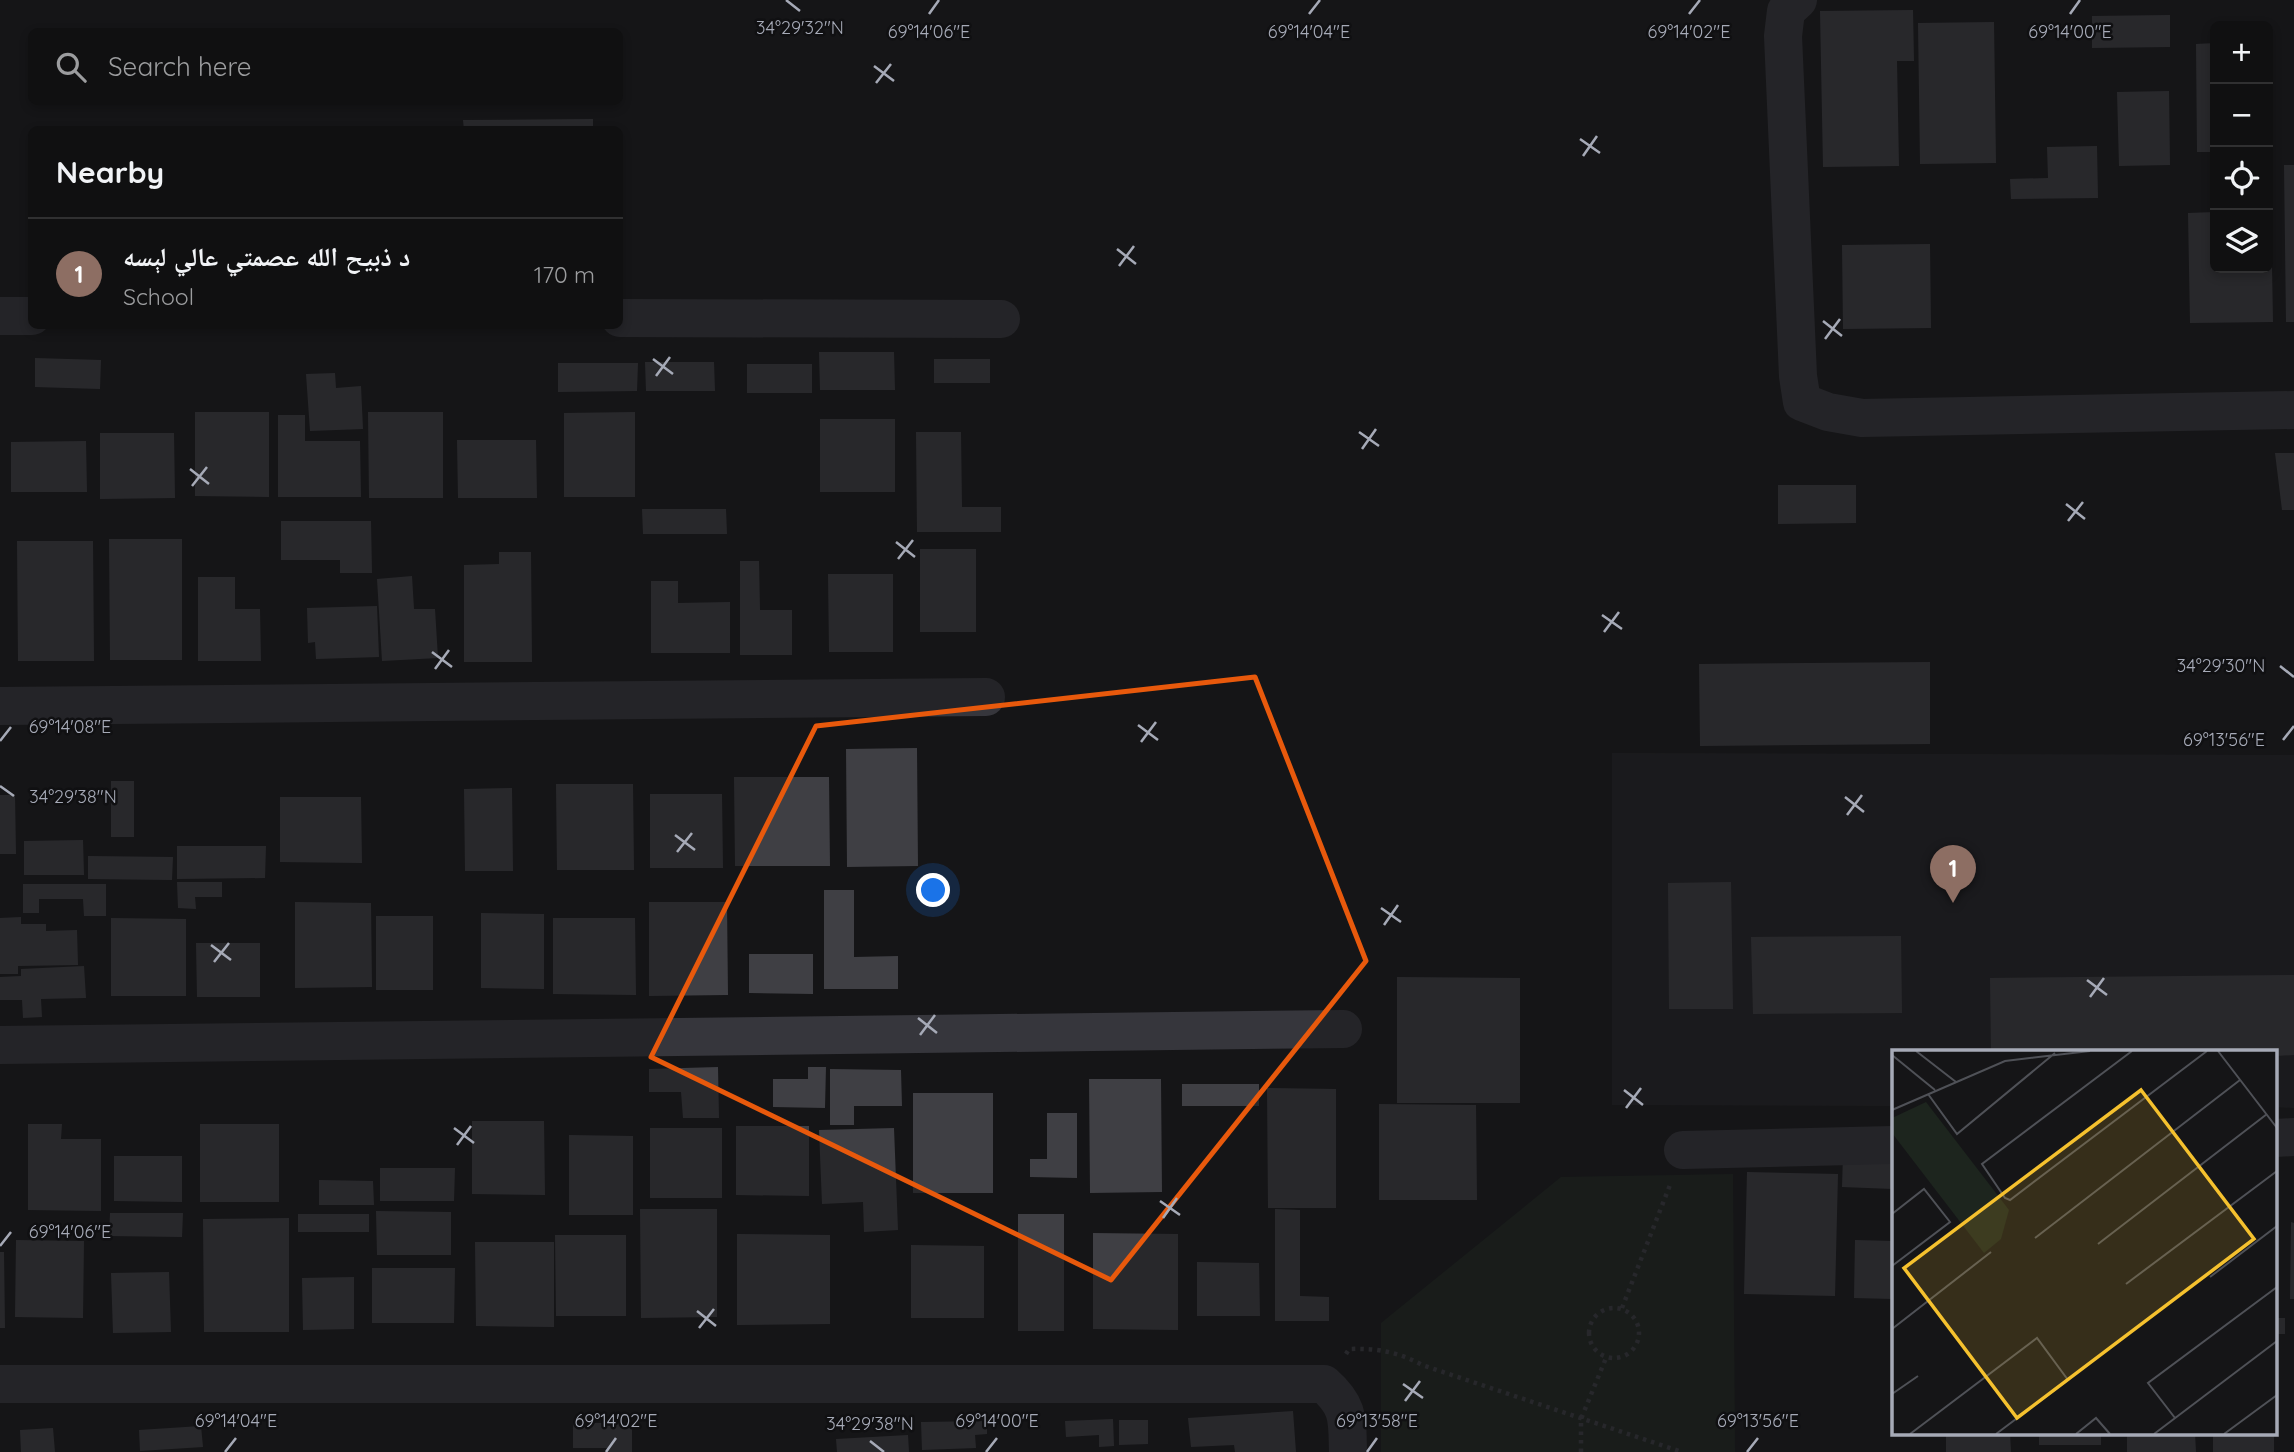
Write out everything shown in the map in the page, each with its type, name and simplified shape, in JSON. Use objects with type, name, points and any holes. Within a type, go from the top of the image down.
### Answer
[{"type":"street","points":[[1798,0],[1786,11],[1783,36],[1798,376],[1802,402],[1828,412],[1862,418],[2294,410]]},
{"type":"street","points":[[0,316],[28,316]]},
{"type":"street","points":[[623,318],[1001,319]]},
{"type":"street","points":[[0,706],[986,697]]},
{"type":"street","points":[[0,1045],[1343,1029]]},
{"type":"street","points":[[2276,1138],[2294,1137]]},
{"type":"street","points":[[1684,1150],[1892,1145]]},
{"type":"street","points":[[0,1384],[1324,1384],[1338,1396],[1347,1413],[1348,1452]]},
{"type":"path","points":[[1622,1308],[1684,1150]]},
{"type":"path","points":[[1611,1307],[1622,1308],[1632,1314],[1640,1335],[1636,1346],[1628,1355],[1606,1358],[1590,1342],[1588,1330],[1592,1320],[1600,1312],[1611,1307]]},
{"type":"path","points":[[1324,1384],[1349,1349],[1369,1349],[1404,1355],[1422,1365],[1682,1452]]},
{"type":"path","points":[[1581,1452],[1581,1419],[1606,1358]]},
{"type":"highlighted area","points":[[1255,677],[1366,961],[1111,1280],[651,1057],[816,726]]},
{"type":"shaded area","points":[[1612,753],[2294,755],[2294,1108],[2276,1107],[2276,1050],[1892,1050],[1892,1106],[1612,1105]]},
{"type":"shaded area","points":[[1733,1174],[1735,1452],[1381,1452],[1381,1323],[1561,1177]]},
{"type":"building","points":[[1913,10],[1914,61],[1897,61],[1899,166],[1823,167],[1820,11]]},
{"type":"building","points":[[2170,15],[2170,47],[2092,48],[2092,16]]},
{"type":"building","points":[[1994,22],[1996,163],[1920,164],[1918,23]]},
{"type":"building","points":[[2210,43],[2210,152],[2197,152],[2196,44]]},
{"type":"building","points":[[2169,91],[2170,165],[2119,166],[2117,92]]},
{"type":"building","points":[[593,119],[593,126],[464,126],[463,120]]},
{"type":"building","points":[[2097,146],[2098,198],[2011,199],[2010,179],[2048,178],[2047,147]]},
{"type":"building","points":[[2284,165],[2294,165],[2294,322],[2286,322]]},
{"type":"building","points":[[2210,212],[2210,273],[2272,273],[2273,322],[2190,323],[2188,213]]},
{"type":"building","points":[[1930,244],[1931,328],[1843,329],[1842,245]]},
{"type":"building","points":[[819,352],[894,352],[895,390],[820,390]]},
{"type":"building","points":[[35,358],[101,360],[100,389],[35,387]]},
{"type":"building","points":[[934,359],[990,359],[990,383],[934,383]]},
{"type":"building","points":[[645,362],[714,362],[715,391],[646,391]]},
{"type":"building","points":[[558,363],[638,363],[637,391],[558,392]]},
{"type":"building","points":[[747,364],[812,364],[812,393],[747,393]]},
{"type":"building","points":[[335,373],[336,388],[361,386],[363,429],[310,431],[306,374]]},
{"type":"building","points":[[195,412],[269,412],[269,497],[195,496]]},
{"type":"building","points":[[368,412],[443,412],[443,498],[369,498]]},
{"type":"building","points":[[635,412],[635,497],[564,497],[564,413]]},
{"type":"building","points":[[278,415],[305,415],[305,441],[360,441],[361,497],[278,497]]},
{"type":"building","points":[[820,419],[895,419],[895,492],[820,492]]},
{"type":"building","points":[[916,432],[961,432],[962,507],[1001,507],[1001,532],[917,532]]},
{"type":"building","points":[[100,433],[174,433],[175,498],[100,499]]},
{"type":"building","points":[[457,440],[536,440],[537,498],[458,498]]},
{"type":"building","points":[[86,441],[87,492],[11,492],[11,442]]},
{"type":"building","points":[[2275,453],[2294,453],[2294,510],[2282,510]]},
{"type":"building","points":[[1778,485],[1856,485],[1856,523],[1778,524]]},
{"type":"building","points":[[642,509],[726,509],[727,534],[643,534]]},
{"type":"building","points":[[281,521],[371,521],[372,573],[340,573],[340,560],[281,560]]},
{"type":"building","points":[[109,539],[182,539],[182,660],[110,660]]},
{"type":"building","points":[[17,541],[93,541],[94,661],[18,661]]},
{"type":"building","points":[[920,549],[976,549],[976,632],[920,632]]},
{"type":"building","points":[[499,552],[531,552],[532,662],[464,662],[464,565],[499,564]]},
{"type":"building","points":[[740,561],[759,561],[760,610],[792,610],[792,655],[740,655]]},
{"type":"building","points":[[828,574],[893,574],[893,652],[829,652]]},
{"type":"building","points":[[412,576],[414,609],[435,609],[438,658],[382,661],[377,579]]},
{"type":"building","points":[[198,577],[235,577],[235,609],[260,609],[261,661],[198,661]]},
{"type":"building","points":[[651,581],[678,581],[678,603],[730,602],[730,653],[651,653]]},
{"type":"building","points":[[377,606],[379,657],[316,659],[315,642],[308,643],[307,608]]},
{"type":"building","points":[[1930,662],[1930,744],[1700,746],[1699,664]]},
{"type":"building","points":[[917,748],[918,866],[847,867],[846,749]]},
{"type":"building","points":[[734,777],[829,777],[830,866],[735,866]]},
{"type":"building","points":[[111,781],[134,781],[134,837],[111,837]]},
{"type":"building","points":[[556,784],[633,784],[634,870],[557,870]]},
{"type":"building","points":[[512,788],[513,871],[465,871],[464,789]]},
{"type":"building","points":[[650,794],[722,794],[723,868],[650,868]]},
{"type":"building","points":[[0,795],[15,795],[16,854],[0,854]]},
{"type":"building","points":[[280,797],[361,797],[362,863],[280,862]]},
{"type":"building","points":[[83,840],[84,875],[24,875],[24,841]]},
{"type":"building","points":[[177,846],[266,846],[265,878],[177,879]]},
{"type":"building","points":[[88,856],[173,857],[172,880],[88,879]]},
{"type":"building","points":[[177,882],[222,882],[222,897],[195,897],[196,909],[178,908]]},
{"type":"building","points":[[1731,882],[1733,1009],[1669,1009],[1668,883]]},
{"type":"building","points":[[23,884],[106,884],[106,916],[84,916],[83,899],[39,899],[39,913],[23,913]]},
{"type":"building","points":[[824,890],[854,890],[854,957],[898,956],[898,989],[824,989]]},
{"type":"building","points":[[295,902],[371,903],[372,987],[295,988]]},
{"type":"building","points":[[649,902],[727,902],[728,995],[649,996]]},
{"type":"building","points":[[481,913],[544,914],[544,989],[481,988]]},
{"type":"building","points":[[376,916],[433,916],[433,990],[376,990]]},
{"type":"building","points":[[21,917],[21,924],[46,924],[46,931],[77,930],[78,965],[18,966],[18,974],[0,974],[0,918]]},
{"type":"building","points":[[111,918],[186,919],[186,996],[111,996]]},
{"type":"building","points":[[553,918],[635,918],[636,995],[553,994]]},
{"type":"building","points":[[1901,936],[1902,1013],[1753,1014],[1751,937]]},
{"type":"building","points":[[196,943],[260,943],[260,997],[197,997]]},
{"type":"building","points":[[749,954],[813,954],[813,994],[749,993]]},
{"type":"building","points":[[84,966],[86,998],[41,999],[42,1017],[23,1018],[22,1000],[0,1000],[0,977],[21,976],[21,969]]},
{"type":"building","points":[[2294,975],[2294,1055],[2276,1056],[2276,1050],[1991,1050],[1990,978]]},
{"type":"building","points":[[1397,977],[1520,978],[1520,1103],[1397,1103]]},
{"type":"building","points":[[718,1067],[719,1118],[683,1118],[681,1092],[649,1092],[649,1069]]},
{"type":"building","points":[[808,1067],[826,1067],[825,1108],[773,1107],[773,1079],[808,1079]]},
{"type":"building","points":[[830,1069],[901,1070],[902,1106],[854,1106],[854,1125],[830,1125]]},
{"type":"building","points":[[1089,1079],[1161,1079],[1162,1192],[1090,1193]]},
{"type":"building","points":[[1182,1084],[1259,1084],[1259,1106],[1182,1106]]},
{"type":"building","points":[[1267,1088],[1336,1089],[1336,1208],[1268,1208]]},
{"type":"building","points":[[913,1093],[993,1093],[993,1193],[913,1193]]},
{"type":"building","points":[[1379,1104],[1476,1105],[1477,1200],[1379,1200]]},
{"type":"building","points":[[1047,1113],[1077,1113],[1077,1178],[1030,1177],[1030,1159],[1047,1159]]},
{"type":"building","points":[[472,1121],[544,1121],[545,1195],[472,1194]]},
{"type":"building","points":[[28,1124],[62,1124],[61,1139],[101,1139],[101,1211],[28,1210]]},
{"type":"building","points":[[200,1124],[279,1124],[279,1202],[200,1202]]},
{"type":"building","points":[[736,1126],[809,1126],[809,1196],[736,1195]]},
{"type":"building","points":[[650,1128],[722,1128],[722,1198],[650,1198]]},
{"type":"building","points":[[894,1128],[898,1230],[864,1232],[863,1202],[822,1204],[819,1130]]},
{"type":"building","points":[[569,1135],[633,1136],[633,1215],[569,1215]]},
{"type":"building","points":[[1843,1155],[1892,1156],[1892,1189],[1842,1187]]},
{"type":"building","points":[[114,1156],[182,1156],[182,1202],[114,1201]]},
{"type":"building","points":[[380,1168],[455,1168],[454,1201],[380,1201]]},
{"type":"building","points":[[1747,1172],[1838,1174],[1835,1296],[1744,1294]]},
{"type":"building","points":[[319,1180],[373,1181],[374,1205],[319,1205]]},
{"type":"building","points":[[640,1209],[717,1209],[717,1317],[641,1318]]},
{"type":"building","points":[[1275,1209],[1300,1210],[1300,1296],[1329,1297],[1329,1321],[1275,1321]]},
{"type":"building","points":[[376,1211],[451,1212],[451,1255],[377,1255]]},
{"type":"building","points":[[110,1213],[183,1213],[182,1237],[109,1236]]},
{"type":"building","points":[[298,1214],[369,1214],[369,1232],[298,1232]]},
{"type":"building","points":[[1018,1214],[1064,1214],[1064,1331],[1018,1331]]},
{"type":"building","points":[[289,1218],[289,1332],[204,1332],[203,1219]]},
{"type":"building","points":[[2291,1222],[2294,1223],[2294,1299],[2290,1299]]},
{"type":"building","points":[[1093,1233],[1178,1234],[1178,1330],[1093,1329]]},
{"type":"building","points":[[737,1234],[830,1235],[830,1324],[737,1325]]},
{"type":"building","points":[[555,1235],[626,1235],[626,1316],[556,1316]]},
{"type":"building","points":[[16,1240],[84,1241],[83,1318],[15,1317]]},
{"type":"building","points":[[1855,1240],[1892,1241],[1892,1299],[1854,1298]]},
{"type":"building","points":[[475,1242],[554,1242],[554,1327],[476,1326]]},
{"type":"building","points":[[911,1245],[984,1246],[984,1318],[911,1318]]},
{"type":"building","points":[[0,1252],[4,1252],[5,1328],[0,1328]]},
{"type":"building","points":[[1197,1262],[1259,1263],[1260,1316],[1197,1316]]},
{"type":"building","points":[[372,1268],[455,1268],[454,1323],[372,1323]]},
{"type":"building","points":[[169,1272],[171,1332],[113,1333],[111,1273]]},
{"type":"building","points":[[354,1277],[354,1329],[303,1330],[302,1278]]},
{"type":"building","points":[[2276,1318],[2285,1318],[2285,1334],[2276,1334]]},
{"type":"building","points":[[1293,1411],[1296,1452],[1235,1452],[1234,1445],[1191,1447],[1188,1418]]},
{"type":"building","points":[[1113,1419],[1114,1446],[1099,1447],[1099,1435],[1066,1437],[1065,1421]]},
{"type":"building","points":[[1119,1420],[1148,1420],[1148,1444],[1119,1445]]},
{"type":"building","points":[[987,1421],[987,1434],[975,1435],[976,1448],[922,1450],[921,1422]]},
{"type":"building","points":[[573,1423],[632,1423],[632,1452],[608,1452],[608,1448],[573,1448]]},
{"type":"building","points":[[201,1426],[203,1447],[140,1451],[139,1430]]},
{"type":"building","points":[[53,1428],[55,1452],[21,1452],[20,1430]]},
{"type":"building","points":[[1946,1434],[2010,1434],[2011,1452],[1946,1452]]},
{"type":"building","points":[[2039,1434],[2101,1434],[2101,1445],[2039,1445]]},
{"type":"building","points":[[2127,1434],[2195,1434],[2196,1452],[2127,1452]]},
{"type":"building","points":[[2213,1434],[2274,1434],[2274,1452],[2213,1452]]},
{"type":"building","points":[[908,1435],[909,1452],[837,1452],[836,1439]]},
{"type":"place","name":"د ذبیح الله عصمتي عالي لېسه","points":[[1953,903]]}]
